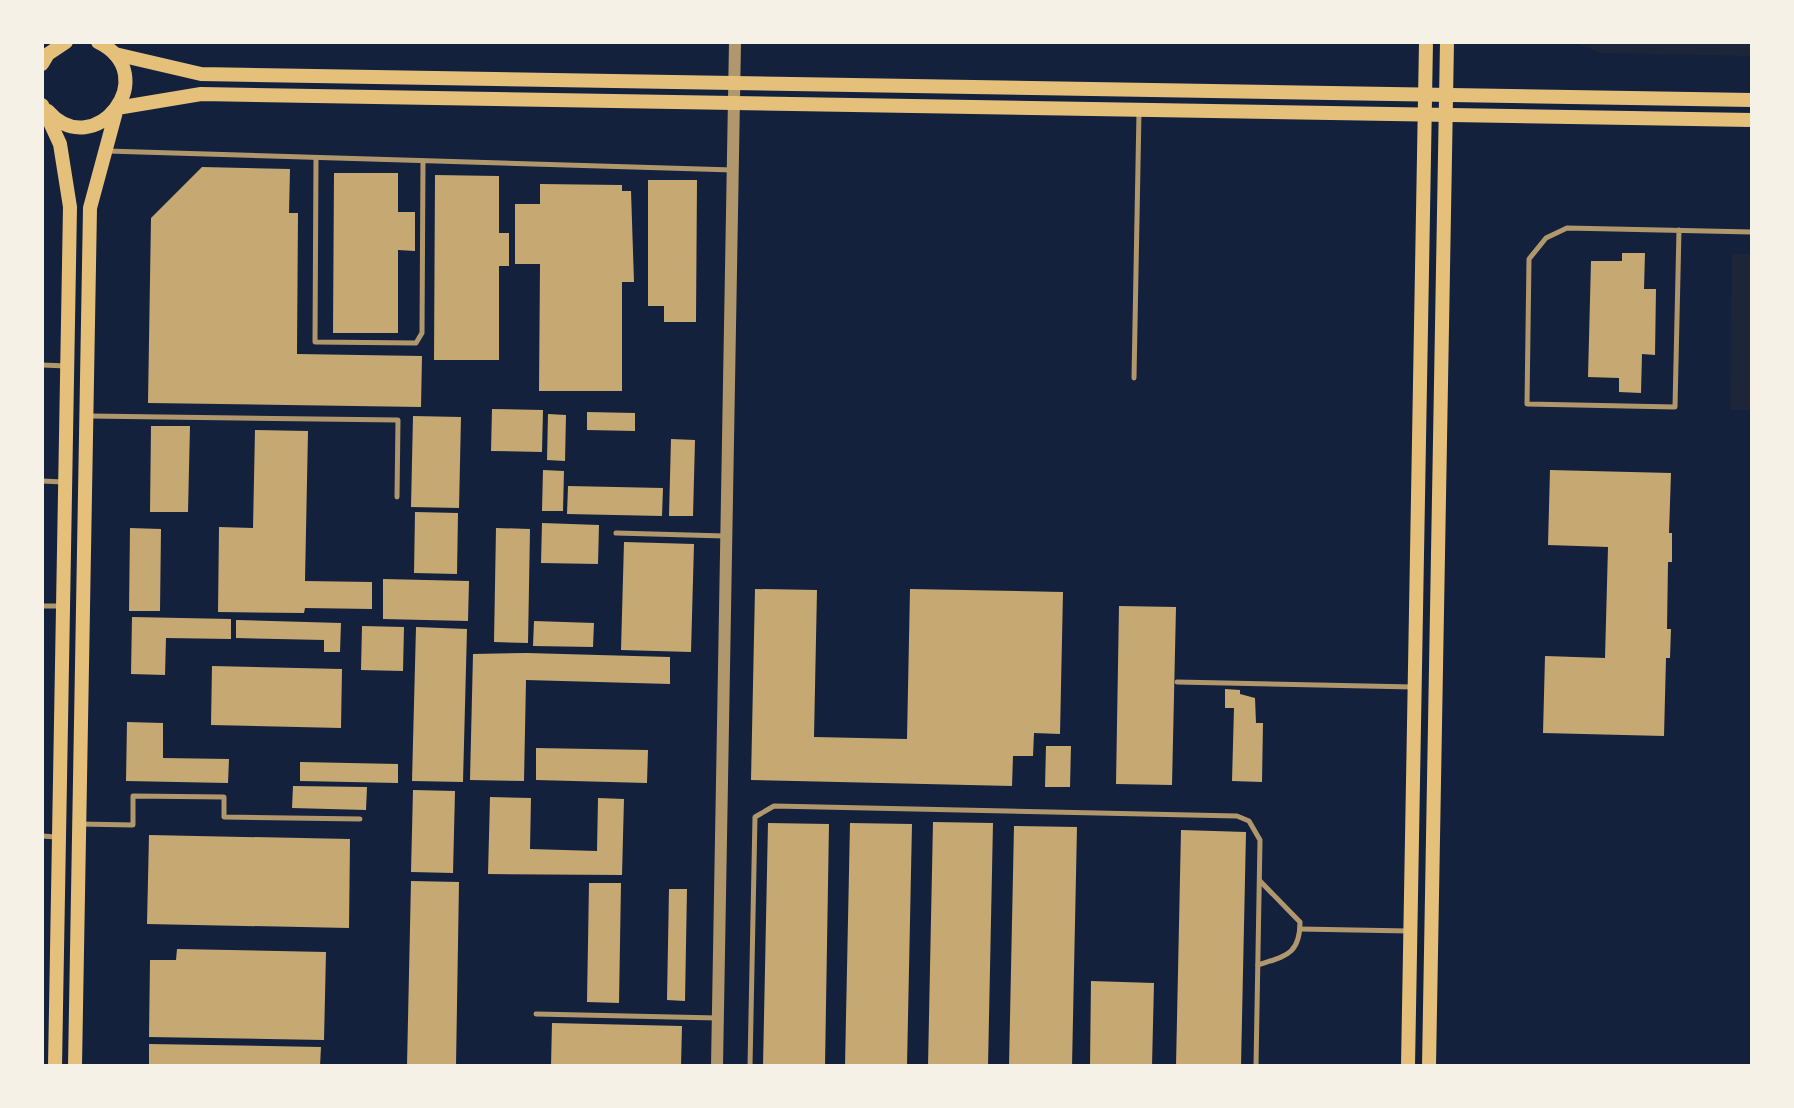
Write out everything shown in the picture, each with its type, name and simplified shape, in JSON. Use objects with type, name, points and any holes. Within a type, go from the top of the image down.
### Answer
[{"type":"main road","points":[[46,54],[66,42]]},
{"type":"main road","points":[[98,42],[201,74],[1752,100]]},
{"type":"main road","points":[[1408,1066],[1426,42]]},
{"type":"main road","points":[[1429,1066],[1447,42]]},
{"type":"main road","points":[[75,1066],[90,208],[103,151],[125,81],[112,48]]},
{"type":"main road","points":[[43,104],[59,121],[80,127],[101,122],[117,108],[201,94],[1752,120]]},
{"type":"main road","points":[[43,104],[60,144],[70,207],[55,1066]]},
{"type":"street","points":[[717,1066],[734,42]]},
{"type":"lane","points":[[1134,378],[1139,110]]},
{"type":"lane","points":[[103,151],[733,170]]},
{"type":"lane","points":[[316,158],[315,342],[416,343],[422,332],[423,161]]},
{"type":"lane","points":[[1679,230],[1675,407],[1527,404],[1530,259],[1546,237],[1566,228],[1679,230],[1752,232]]},
{"type":"lane","points":[[42,365],[67,366]]},
{"type":"lane","points":[[86,416],[398,420],[397,497]]},
{"type":"lane","points":[[42,481],[65,482]]},
{"type":"lane","points":[[616,533],[727,536]]},
{"type":"lane","points":[[42,606],[63,606]]},
{"type":"lane","points":[[1177,682],[1414,687]]},
{"type":"lane","points":[[79,824],[133,825],[133,796],[224,797],[224,817],[360,819]]},
{"type":"lane","points":[[750,1066],[754,817],[774,806],[1237,816],[1249,821],[1261,840],[1256,1066]]},
{"type":"lane","points":[[42,836],[59,836]]},
{"type":"lane","points":[[1258,965],[1293,950],[1300,938],[1300,922],[1260,880]]},
{"type":"lane","points":[[1300,929],[1410,931]]},
{"type":"lane","points":[[536,1014],[718,1018]]},
{"type":"shaded area","points":[[1572,42],[1752,42],[1752,56],[1601,53]]},
{"type":"shaded area","points":[[1732,254],[1752,254],[1752,410],[1730,410]]},
{"type":"building","points":[[202,167],[290,169],[289,213],[298,213],[297,354],[422,356],[421,407],[148,403],[151,218]]},
{"type":"building","points":[[334,173],[398,173],[398,212],[415,212],[415,251],[398,250],[398,333],[333,333]]},
{"type":"building","points":[[435,175],[499,176],[499,233],[509,233],[509,266],[499,266],[499,360],[434,360]]},
{"type":"building","points":[[648,180],[697,180],[696,322],[664,322],[664,306],[648,306]]},
{"type":"building","points":[[540,184],[622,185],[622,191],[631,191],[634,282],[622,282],[622,391],[539,391],[540,264],[515,264],[515,204],[540,204]]},
{"type":"building","points":[[1622,253],[1645,253],[1644,289],[1656,289],[1655,355],[1642,354],[1641,393],[1619,392],[1619,378],[1588,377],[1591,261],[1622,261]]},
{"type":"building","points":[[492,409],[543,410],[542,452],[491,451]]},
{"type":"building","points":[[587,412],[635,413],[635,431],[587,430]]},
{"type":"building","points":[[548,414],[566,415],[565,461],[547,460]]},
{"type":"building","points":[[413,416],[461,417],[459,508],[411,507]]},
{"type":"building","points":[[151,426],[190,426],[188,512],[150,512]]},
{"type":"building","points":[[255,430],[308,431],[305,581],[372,582],[372,609],[305,608],[304,613],[218,612],[219,527],[253,528]]},
{"type":"building","points":[[671,439],[695,440],[693,516],[669,516]]},
{"type":"building","points":[[543,470],[564,471],[563,511],[542,511]]},
{"type":"building","points":[[1550,470],[1671,473],[1669,533],[1672,533],[1672,562],[1668,562],[1667,629],[1671,629],[1670,658],[1666,658],[1664,736],[1543,733],[1545,656],[1605,658],[1608,547],[1548,545]]},
{"type":"building","points":[[568,486],[663,488],[662,516],[567,514]]},
{"type":"building","points":[[415,512],[458,513],[457,574],[414,573]]},
{"type":"building","points":[[542,523],[599,525],[598,564],[541,563]]},
{"type":"building","points":[[130,528],[161,529],[160,611],[129,611]]},
{"type":"building","points":[[496,528],[530,529],[528,643],[494,642]]},
{"type":"building","points":[[624,542],[694,544],[691,652],[621,650]]},
{"type":"building","points":[[383,579],[469,581],[468,621],[383,619]]},
{"type":"building","points":[[755,589],[817,590],[814,737],[907,739],[910,589],[1063,592],[1060,734],[1034,733],[1033,756],[1013,756],[1012,786],[751,780]]},
{"type":"building","points":[[1119,606],[1176,607],[1172,785],[1116,784]]},
{"type":"building","points":[[132,617],[231,619],[231,639],[166,638],[165,675],[131,674]]},
{"type":"building","points":[[236,620],[341,623],[340,652],[324,652],[324,640],[236,638]]},
{"type":"building","points":[[534,621],[594,623],[593,647],[533,646]]},
{"type":"building","points":[[362,626],[404,627],[403,671],[361,670]]},
{"type":"building","points":[[416,627],[467,629],[463,782],[412,781]]},
{"type":"building","points":[[473,654],[670,657],[670,684],[526,680],[524,781],[470,780]]},
{"type":"building","points":[[212,666],[342,669],[341,728],[211,725]]},
{"type":"building","points":[[1225,689],[1240,690],[1240,694],[1255,698],[1256,723],[1263,723],[1262,782],[1232,781],[1234,708],[1225,708]]},
{"type":"building","points":[[127,722],[163,723],[163,758],[229,759],[228,783],[126,781]]},
{"type":"building","points":[[1046,746],[1071,746],[1070,787],[1045,787]]},
{"type":"building","points":[[536,748],[648,750],[647,783],[536,780]]},
{"type":"building","points":[[300,762],[398,764],[398,783],[300,781]]},
{"type":"building","points":[[293,786],[367,787],[366,810],[292,808]]},
{"type":"building","points":[[413,790],[455,791],[453,873],[411,872]]},
{"type":"building","points":[[490,797],[531,798],[530,849],[597,851],[598,798],[624,799],[622,875],[488,874]]},
{"type":"building","points":[[933,822],[993,823],[988,1066],[928,1066]]},
{"type":"building","points":[[768,823],[829,824],[825,1066],[763,1066]]},
{"type":"building","points":[[850,823],[912,824],[907,1066],[845,1066]]},
{"type":"building","points":[[1014,826],[1077,827],[1072,1066],[1009,1066]]},
{"type":"building","points":[[1181,830],[1246,832],[1241,1066],[1176,1066]]},
{"type":"building","points":[[149,835],[350,839],[349,928],[147,924]]},
{"type":"building","points":[[411,881],[459,882],[456,1066],[407,1066]]},
{"type":"building","points":[[589,883],[621,883],[619,1003],[587,1002]]},
{"type":"building","points":[[669,889],[687,889],[685,1001],[667,1000]]},
{"type":"building","points":[[177,949],[326,952],[324,1040],[149,1037],[150,960],[176,960]]},
{"type":"building","points":[[1091,981],[1154,983],[1152,1066],[1090,1066]]},
{"type":"building","points":[[552,1023],[682,1026],[681,1066],[551,1066]]},
{"type":"building","points":[[149,1044],[321,1047],[320,1066],[149,1066]]}]
